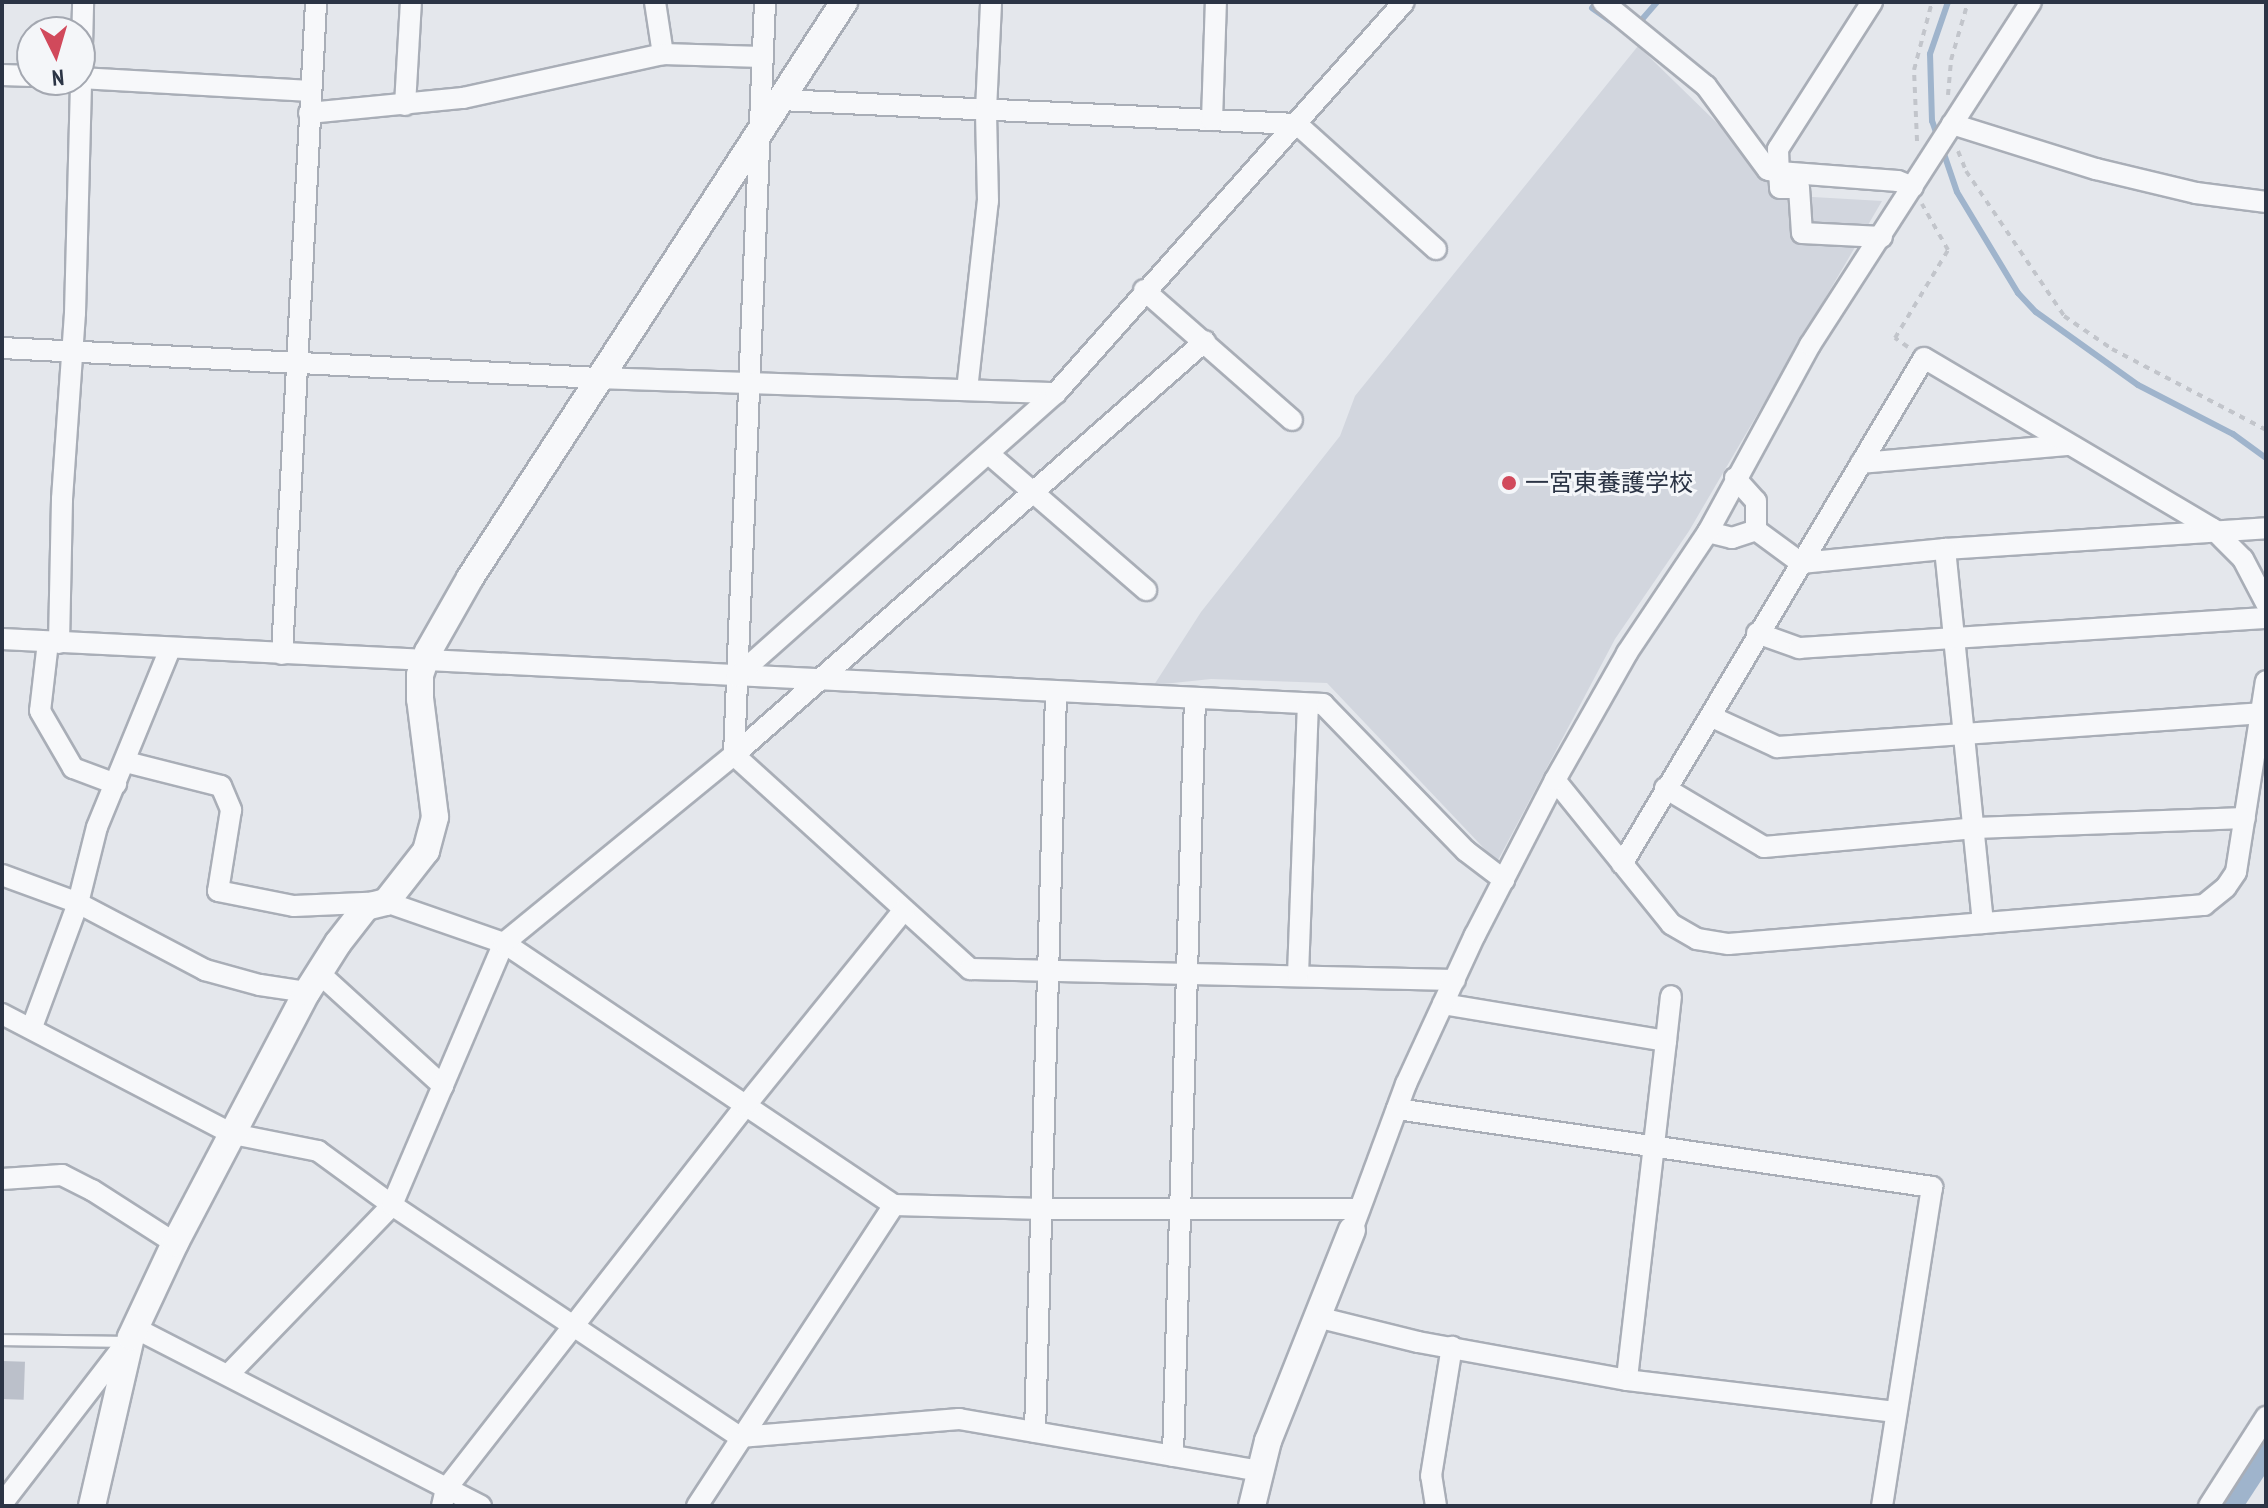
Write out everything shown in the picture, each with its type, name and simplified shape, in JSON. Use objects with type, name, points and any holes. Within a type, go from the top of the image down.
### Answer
[{"type":"street","points":[[282,654],[316,2]]},
{"type":"street","points":[[405,105],[411,2]]},
{"type":"street","points":[[655,2],[663,54]]},
{"type":"street","points":[[765,2],[734,755],[970,969],[1186,971],[1455,980]]},
{"type":"street","points":[[2,1504],[131,1336],[175,1243],[313,982],[366,907],[386,902],[426,851],[435,817],[420,699],[425,660],[470,578],[844,2]]},
{"type":"street","points":[[967,390],[988,201],[986,110],[991,2]]},
{"type":"street","points":[[1212,120],[1216,2]]},
{"type":"street","points":[[737,676],[1056,393],[1144,290],[1404,2]]},
{"type":"street","points":[[1603,2],[1706,86],[1768,170],[1898,181],[1913,187]]},
{"type":"street","points":[[1872,2],[1778,149],[1780,188],[1799,188],[1802,233],[1882,237]]},
{"type":"street","points":[[1252,1506],[1268,1441],[1397,1109],[1443,1004],[1555,780],[1627,653],[1708,532],[1810,345],[2031,2]]},
{"type":"street","points":[[309,113],[463,98],[663,54],[762,57]]},
{"type":"street","points":[[96,79],[311,91]]},
{"type":"street","points":[[80,96],[72,350],[54,643],[40,711],[73,768],[116,784]]},
{"type":"street","points":[[780,100],[1297,124],[1436,249]]},
{"type":"street","points":[[1950,127],[2096,169],[2196,193],[2266,202]]},
{"type":"street","points":[[1144,290],[1292,420]]},
{"type":"street","points":[[229,1374],[392,1205],[504,943],[734,755],[1205,341]]},
{"type":"street","points":[[2,348],[599,378],[1056,393]]},
{"type":"street","points":[[1622,864],[1665,788],[1712,717],[1757,633],[1924,358],[2213,529],[2243,559],[2266,603]]},
{"type":"street","points":[[1861,463],[2068,445]]},
{"type":"street","points":[[989,454],[1146,590]]},
{"type":"street","points":[[1735,478],[1756,501],[1756,530]]},
{"type":"street","points":[[1756,530],[1801,563],[1945,549],[2213,529],[2266,528]]},
{"type":"street","points":[[1708,532],[1732,538],[1756,530]]},
{"type":"street","points":[[1945,549],[1957,640],[1983,923]]},
{"type":"street","points":[[1757,633],[1799,648],[2266,618]]},
{"type":"street","points":[[2,639],[1056,694],[1323,704],[1466,851],[1504,880]]},
{"type":"street","points":[[32,1027],[78,903],[97,827],[170,649]]},
{"type":"street","points":[[1555,780],[1671,924],[1697,939],[1729,944],[2204,905],[2226,887],[2236,872],[2266,681]]},
{"type":"street","points":[[1035,1432],[1056,694]]},
{"type":"street","points":[[1173,1456],[1195,698]]},
{"type":"street","points":[[1298,975],[1308,704]]},
{"type":"street","points":[[1712,717],[1777,747],[2261,713]]},
{"type":"street","points":[[126,762],[221,786],[231,810],[218,891],[294,906],[386,902],[504,943],[894,1205],[1179,1210],[1356,1220]]},
{"type":"street","points":[[1665,788],[1764,847],[1975,828],[2245,818]]},
{"type":"street","points":[[2,875],[78,903],[205,970],[260,985],[313,982],[443,1086]]},
{"type":"street","points":[[444,1498],[746,1105],[904,910]]},
{"type":"street","points":[[1627,1380],[1671,996]]},
{"type":"street","points":[[1443,1004],[1666,1041]]},
{"type":"street","points":[[2,1014],[233,1134],[318,1151],[392,1205],[740,1437],[959,1419],[1261,1471]]},
{"type":"street","points":[[1397,1109],[1653,1149],[1932,1187],[1882,1506]]},
{"type":"street","points":[[2,1179],[62,1175],[92,1190],[175,1243]]},
{"type":"street","points":[[697,1506],[894,1205]]},
{"type":"street","points":[[1317,1317],[1452,1347],[1627,1380],[1896,1412]]},
{"type":"street","points":[[131,1336],[229,1374],[444,1498],[481,1506]]},
{"type":"street","points":[[92,1506],[131,1336]]},
{"type":"street","points":[[1436,1506],[1431,1476],[1452,1347]]},
{"type":"street","points":[[2209,1506],[2266,1417]]},
{"type":"lane","points":[[2,1340],[131,1336]]},
{"type":"path","points":[[1930,160],[1918,147],[1914,70],[1932,2]]},
{"type":"path","points":[[1968,2],[1947,85],[1954,141],[1966,171],[2064,316],[2112,349],[2266,430]]},
{"type":"path","points":[[1913,187],[1948,250],[1895,338],[1924,358]]},
{"type":"shaded area","name":"一宮東養護学校","points":[[1638,46],[1754,159],[1778,195],[1882,201],[1689,531],[1615,639],[1497,862],[1327,683],[1211,679],[1154,685],[1201,612],[1340,436],[1355,396]]},
{"type":"building","points":[[2,1361],[25,1362],[24,1400],[2,1399]]},
{"type":"waterway","points":[[1638,24],[1657,2]]},
{"type":"waterway","points":[[1938,138],[1932,121],[1930,54],[1948,2]]},
{"type":"waterway","points":[[1592,8],[1619,27]]},
{"type":"waterway","points":[[1942,148],[1957,192],[2018,293],[2036,312],[2138,385],[2233,434],[2266,458]]},
{"type":"waterway","points":[[2223,1506],[2266,1440]]},
{"type":"place","name":"一宮東養護学校","points":[[1509,483]]}]
